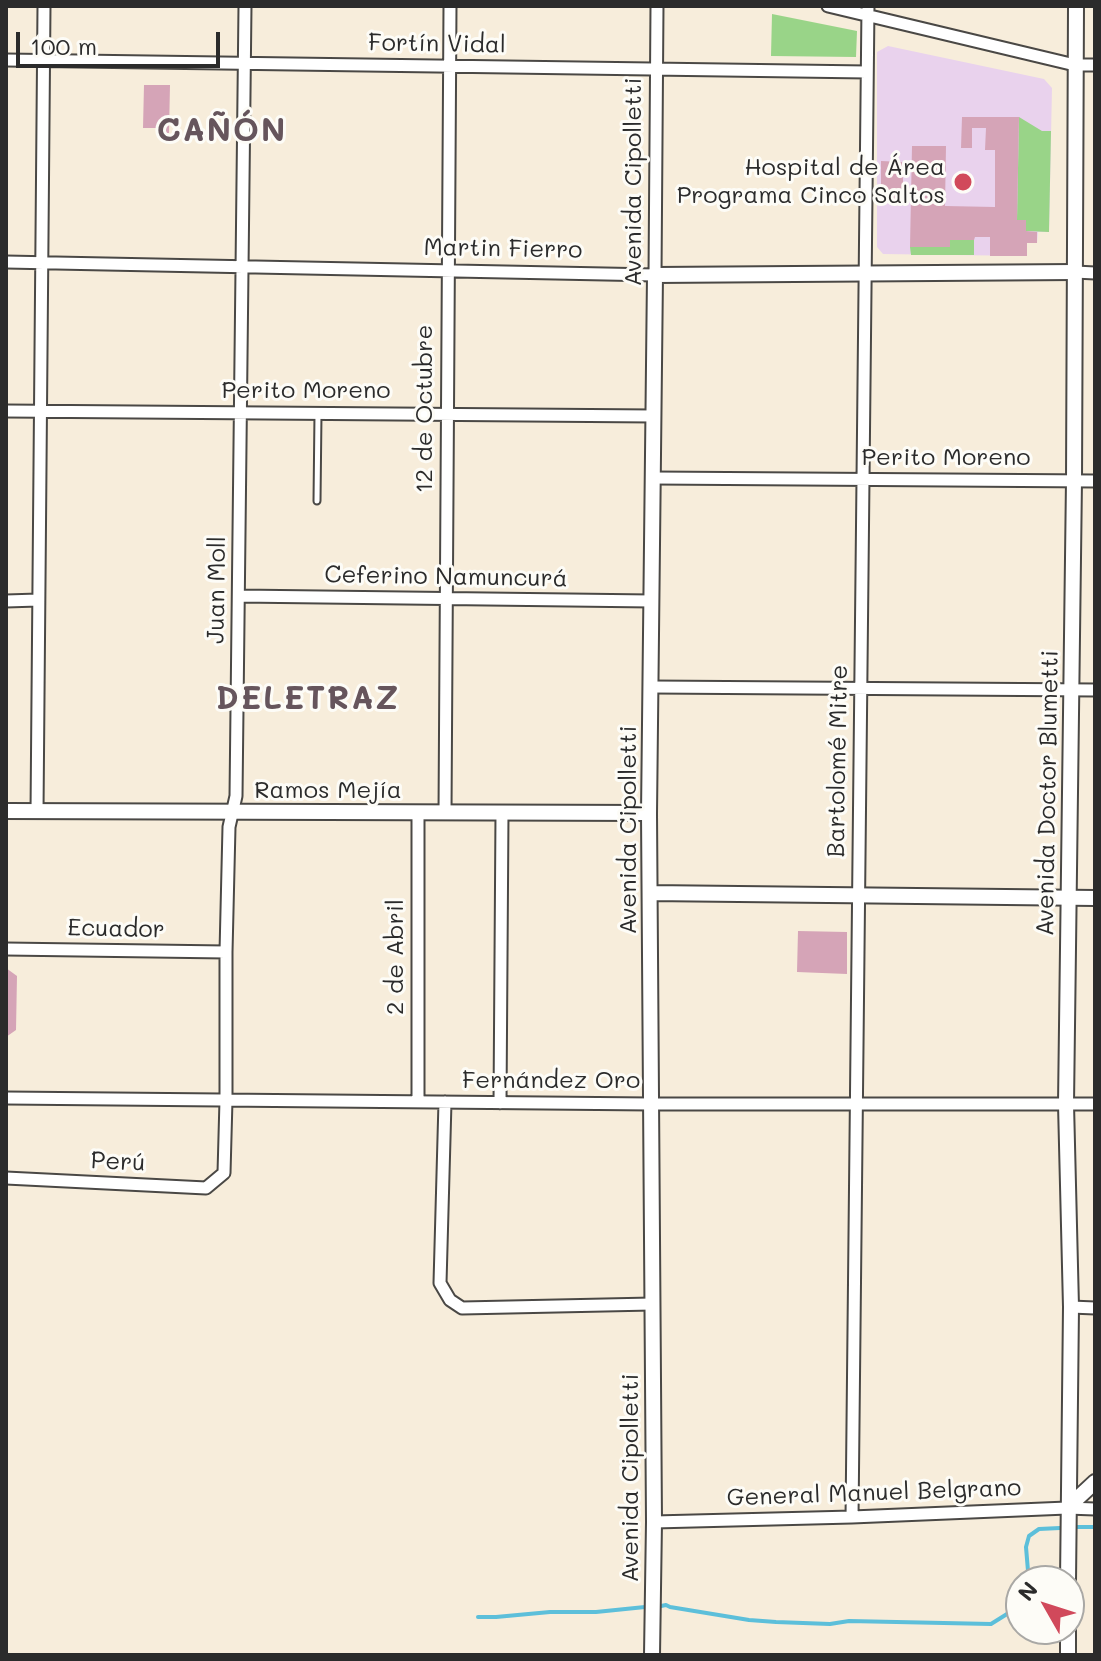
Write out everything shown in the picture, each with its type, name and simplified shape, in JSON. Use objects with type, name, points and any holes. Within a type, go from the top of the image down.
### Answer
[{"type":"street","points":[[37,811],[44,6]]},
{"type":"street","name":"Juan Moll","points":[[224,1173],[229,827],[236,796],[245,6]]},
{"type":"street","name":"12 de Octubre","points":[[445,813],[450,6]]},
{"type":"street","name":"Avenida Cipolletti","points":[[652,1655],[654,1522],[649,813],[657,6]]},
{"type":"street","points":[[828,6],[868,10],[1075,65],[1095,65]]},
{"type":"street","name":"Avenida Doctor Blumetti","points":[[1068,1565],[1071,1307],[1066,1104],[1076,6]]},
{"type":"street","name":"Bartolomé Mitre","points":[[852,1517],[868,10]]},
{"type":"street","name":"Fortín Vidal","points":[[6,60],[867,72]]},
{"type":"street","name":"Martin Fierro","points":[[6,262],[655,275],[1095,273]]},
{"type":"street","name":"Perito Moreno","points":[[6,411],[654,416]]},
{"type":"street","name":"Perito Moreno","points":[[653,478],[1095,481]]},
{"type":"street","name":"Ceferino Namuncurá","points":[[239,596],[652,601]]},
{"type":"street","points":[[6,601],[38,600]]},
{"type":"street","points":[[652,687],[1095,690]]},
{"type":"street","name":"Ramos Mejía","points":[[6,811],[649,813]]},
{"type":"street","name":"2 de Abril","points":[[418,813],[418,1102]]},
{"type":"street","points":[[500,1103],[502,813]]},
{"type":"street","points":[[650,893],[1095,898]]},
{"type":"street","name":"Ecuador","points":[[6,949],[226,952]]},
{"type":"street","name":"Fernández Oro","points":[[6,1098],[651,1104],[1095,1104]]},
{"type":"street","points":[[445,1102],[440,1283],[450,1300],[462,1308],[652,1304]]},
{"type":"street","name":"Perú","points":[[6,1178],[206,1188],[224,1173]]},
{"type":"street","points":[[1071,1307],[1095,1308]]},
{"type":"street","points":[[1067,1508],[1095,1482]]},
{"type":"street","name":"General Manuel Belgrano","points":[[654,1522],[1095,1509]]},
{"type":"lane","points":[[317,501],[318,413]]},
{"type":"shaded area","name":"Hospital de Área Programa Cinco Saltos","points":[[888,46],[1044,79],[1052,88],[1049,232],[1038,232],[1037,243],[1027,243],[1027,256],[883,254],[877,247],[877,52]]},
{"type":"green space","points":[[772,14],[857,31],[856,57],[771,56]]},
{"type":"green space","points":[[1019,117],[1042,131],[1051,131],[1049,232],[1026,231],[1026,220],[1017,220]]},
{"type":"green space","points":[[950,240],[974,240],[974,255],[911,255],[910,247]]},
{"type":"building","points":[[144,85],[170,85],[169,133],[156,133],[156,128],[143,128]]},
{"type":"building","points":[[962,117],[1019,117],[1017,220],[1026,220],[1026,231],[1037,232],[1037,243],[1027,243],[1027,256],[990,256],[990,237],[950,240],[950,247],[910,247],[912,146],[946,146],[945,206],[995,207],[995,150],[985,150],[986,128],[972,128],[972,148],[961,148]]},
{"type":"building","points":[[881,161],[903,162],[903,201],[881,201]]},
{"type":"building","points":[[798,931],[847,932],[847,974],[797,972]]},
{"type":"building","points":[[6,968],[17,976],[16,1030],[6,1037]]},
{"type":"waterway","points":[[1076,1527],[1095,1527]]},
{"type":"waterway","points":[[1028,1565],[1026,1547],[1029,1536],[1039,1529],[1060,1528]]},
{"type":"waterway","points":[[661,1606],[749,1620],[830,1624],[849,1621],[991,1624],[1005,1615]]},
{"type":"waterway","points":[[478,1617],[645,1607]]},
{"type":"place","name":"Hospital de Área Programa Cinco Saltos","points":[[963,182]]},
{"type":"district","name":"CAÑÓN","points":[[222,131]]},
{"type":"district","name":"DELETRAZ","points":[[308,699]]}]
